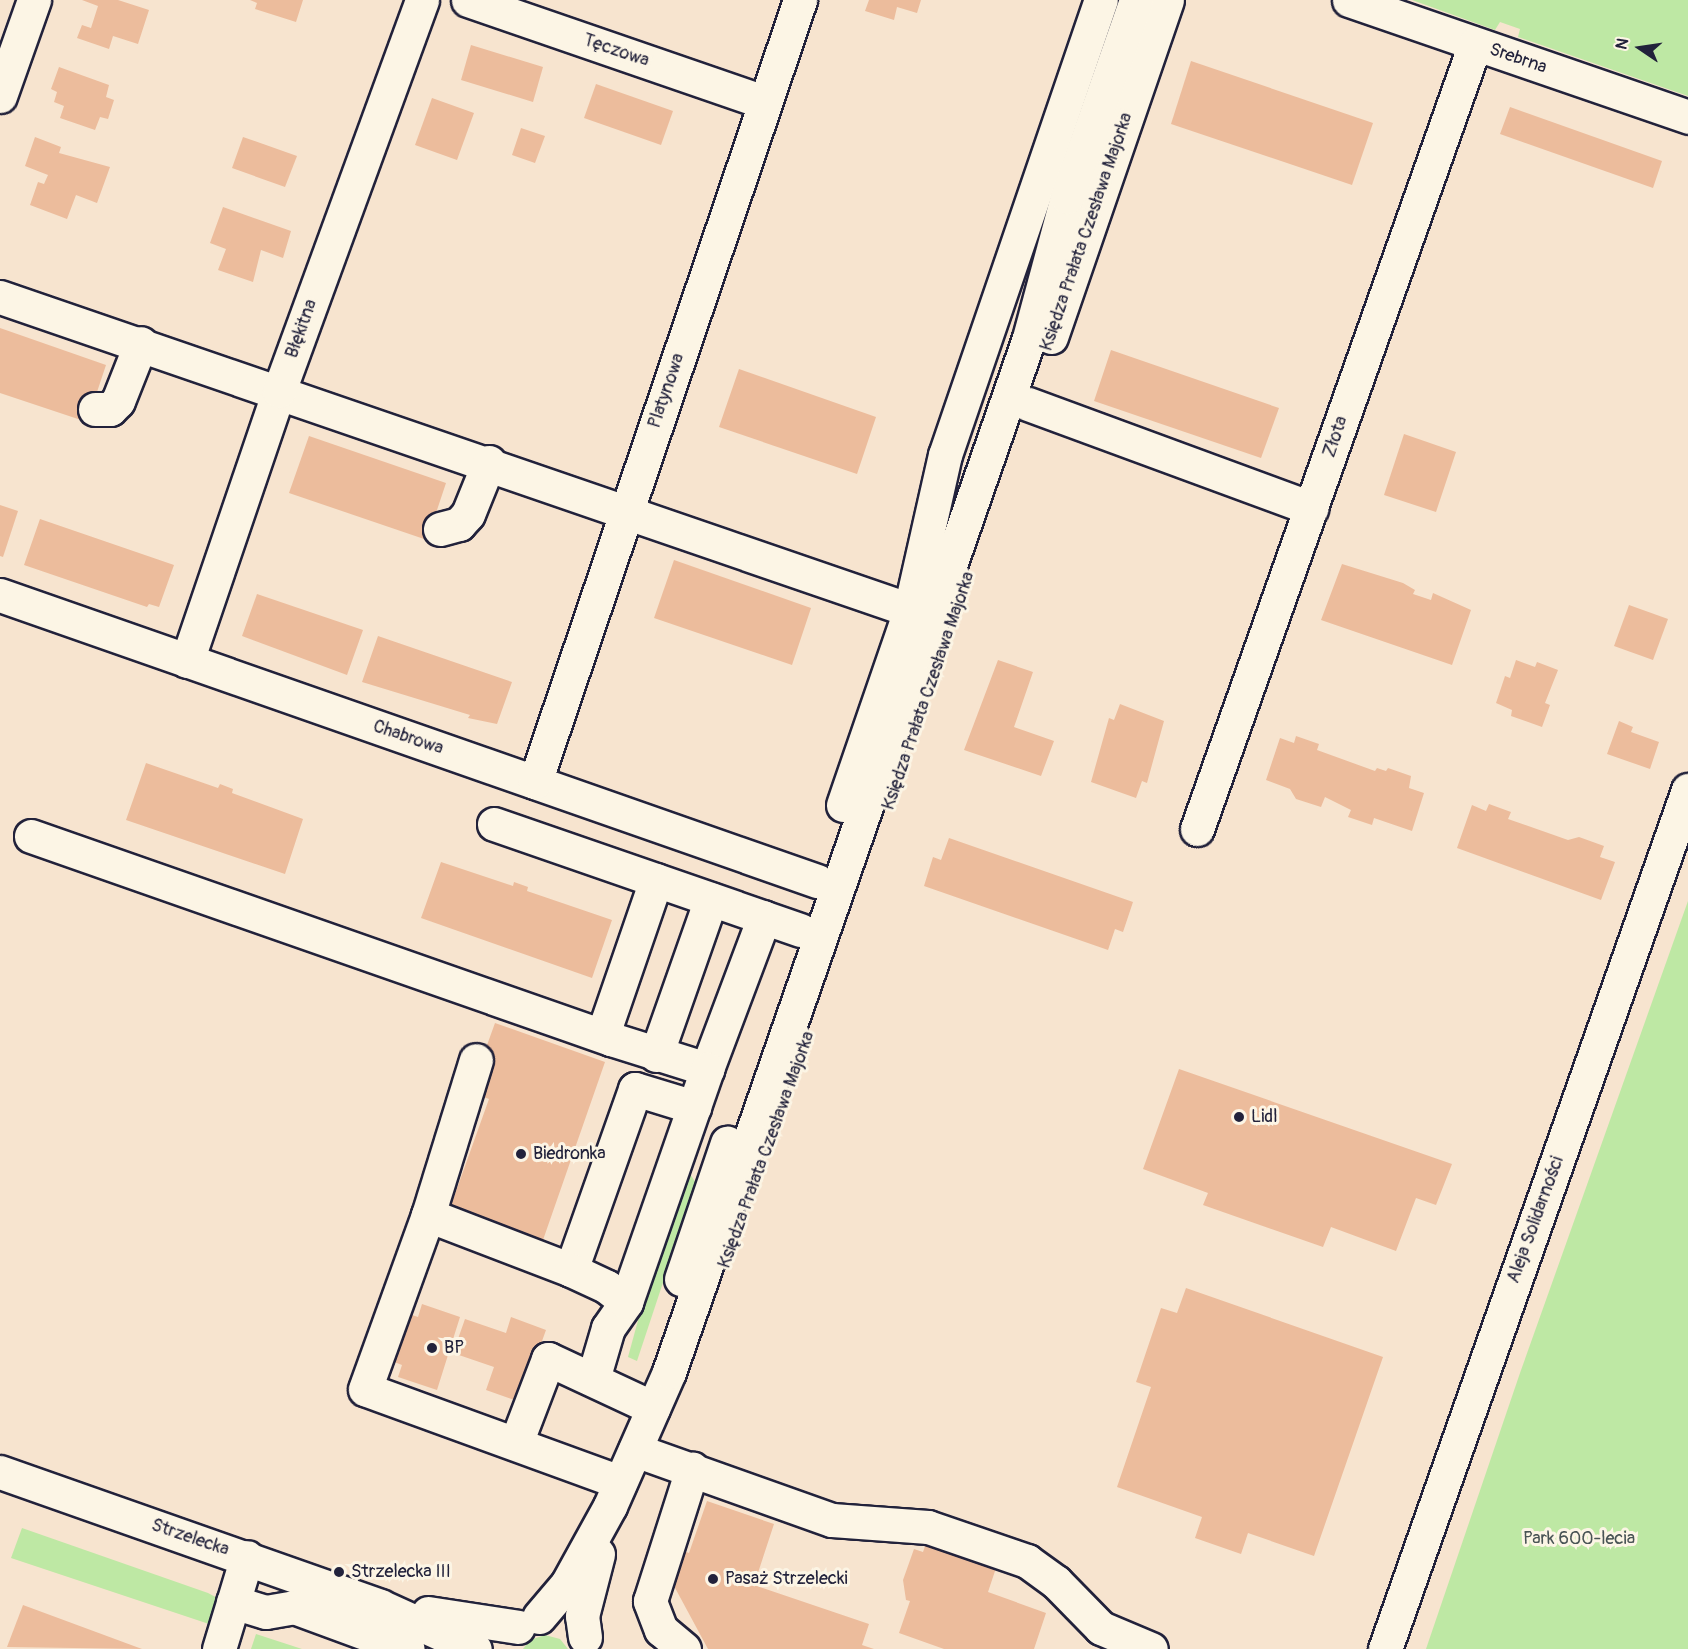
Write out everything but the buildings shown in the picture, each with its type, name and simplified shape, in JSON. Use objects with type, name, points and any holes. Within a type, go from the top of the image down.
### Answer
[{"type":"street","points":[[0,96],[34,0]]},
{"type":"street","name":"Błękitna","points":[[187,661],[279,391],[422,0]]},
{"type":"street","name":"Tęczowa","points":[[468,0],[764,102]]},
{"type":"street","name":"Platynowa","points":[[535,782],[800,0]]},
{"type":"street","name":"Księdza Prałata Czesława Majorka","points":[[909,610],[945,455],[1101,0]]},
{"type":"street","name":"Księdza Prałata Czesława Majorka","points":[[520,1631],[567,1584],[615,1494],[669,1372],[1029,338],[1067,197],[1136,0]]},
{"type":"street","name":"Księdza Prałata Czesława Majorka","points":[[669,1372],[704,1321],[747,1218],[1167,0]]},
{"type":"street","name":"Srebrna","points":[[1349,0],[1495,41],[1688,117]]},
{"type":"street","name":"Złota","points":[[1197,830],[1311,508],[1495,41]]},
{"type":"street","name":"Księdza Prałata Czesława Majorka","points":[[669,1372],[673,1313],[682,1273],[909,610],[1039,254],[1067,197]]},
{"type":"street","points":[[0,297],[489,462],[909,610]]},
{"type":"street","points":[[95,409],[110,409],[118,401],[141,343]]},
{"type":"street","points":[[1028,404],[1311,508]]},
{"type":"street","points":[[440,529],[459,524],[468,514],[489,462]]},
{"type":"street","name":"Chabrowa","points":[[0,595],[817,880]]},
{"type":"street","name":"Aleja Solidarności","points":[[1384,1649],[1688,790]]},
{"type":"street","points":[[494,824],[800,930]]},
{"type":"street","points":[[31,836],[611,1039],[706,1069]]},
{"type":"street","points":[[611,1039],[606,1032],[608,1022],[656,880]]},
{"type":"street","points":[[656,1054],[711,899]]},
{"type":"street","points":[[593,1379],[608,1328],[626,1302],[706,1069],[764,918]]},
{"type":"street","points":[[477,1060],[428,1215],[365,1389],[516,1443],[615,1494]]},
{"type":"street","points":[[571,1270],[635,1089],[694,1107]]},
{"type":"street","points":[[677,1156],[718,1168]]},
{"type":"street","points":[[428,1215],[571,1270],[607,1287],[626,1302]]},
{"type":"street","points":[[516,1443],[548,1359],[653,1408]]},
{"type":"street","points":[[635,1450],[832,1520],[928,1527],[1027,1561],[1056,1581],[1101,1628],[1142,1646]]},
{"type":"street","points":[[684,1649],[661,1630],[650,1601],[692,1469]]},
{"type":"street","name":"Strzelecka","points":[[0,1472],[247,1557],[380,1606],[475,1649]]},
{"type":"street","name":"Księdza Prałata Czesława Majorka","points":[[587,1643],[582,1616],[615,1494]]},
{"type":"street","points":[[219,1649],[247,1557]]},
{"type":"street","points":[[233,1602],[266,1612],[294,1607],[408,1649]]},
{"type":"street","name":"Strzelecka","points":[[380,1606],[520,1631],[560,1618],[587,1643]]},
{"type":"green space","points":[[1412,0],[1688,0],[1688,96],[1518,37],[1520,29],[1500,22],[1495,30]]},
{"type":"green space","name":"Park 600-lecia","points":[[1688,901],[1688,1649],[1426,1649],[1520,1373]]},
{"type":"green space","points":[[690,1174],[696,1183],[637,1361],[628,1357],[677,1178]]},
{"type":"green space","points":[[22,1528],[208,1593],[223,1601],[215,1626],[11,1558]]},
{"type":"green space","points":[[256,1634],[302,1649],[251,1649]]},
{"type":"green space","points":[[545,1635],[560,1639],[568,1649],[523,1649],[530,1640]]},
{"type":"place","name":"Lidl","points":[[1239,1117]]},
{"type":"place","name":"Biedronka","points":[[521,1154]]},
{"type":"place","name":"BP","points":[[432,1348]]},
{"type":"place","name":"Strzelecka III","points":[[339,1572]]},
{"type":"place","name":"Pasaż Strzelecki","points":[[713,1579]]}]
